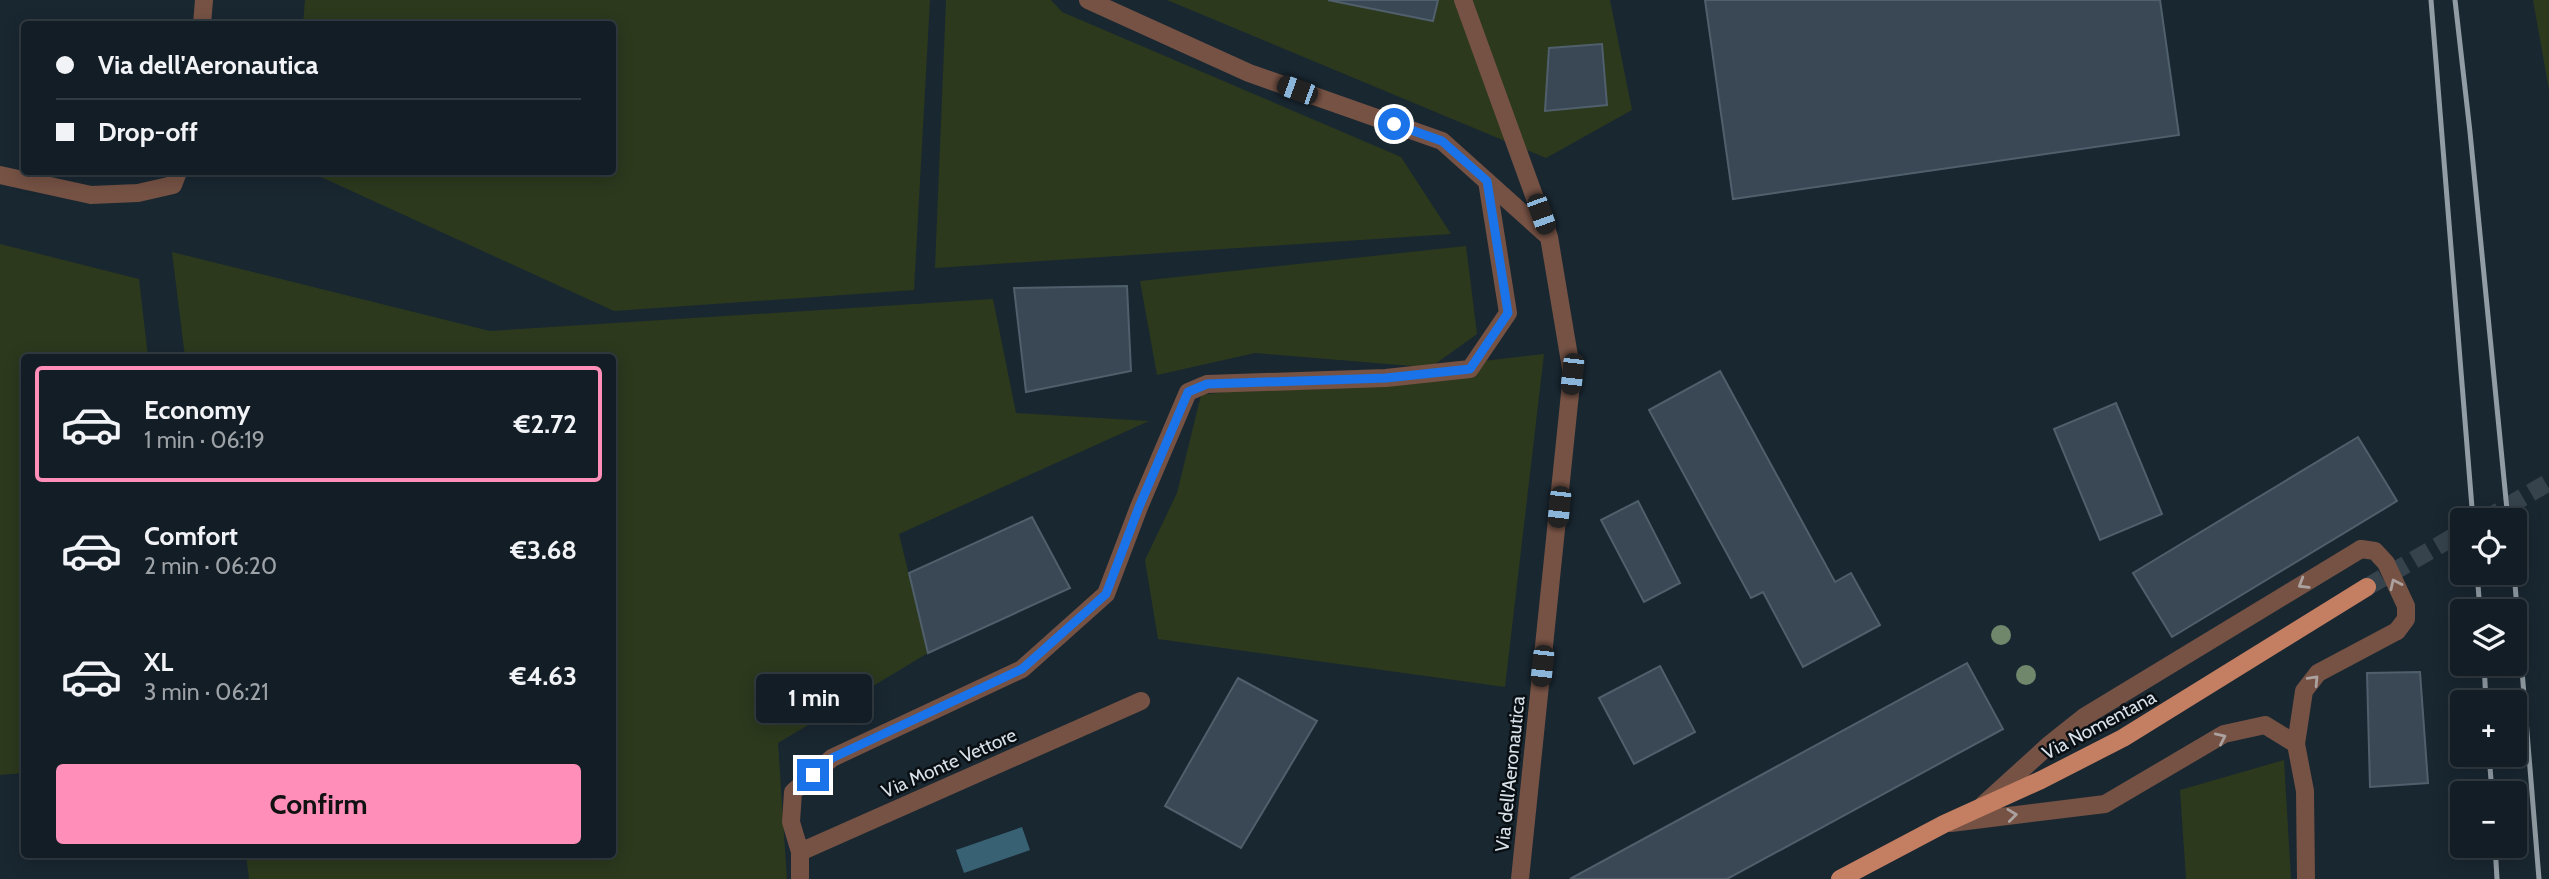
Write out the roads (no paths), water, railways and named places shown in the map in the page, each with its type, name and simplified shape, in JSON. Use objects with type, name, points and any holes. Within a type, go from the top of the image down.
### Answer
[{"type":"main road","name":"Via Nomentana","points":[[1840,879],[1944,824],[2080,761],[2123,738],[2367,587]]},
{"type":"street","points":[[202,21],[204,0]]},
{"type":"street","points":[[1088,0],[1249,73],[1442,141],[1549,237]]},
{"type":"street","name":"Via dell'Aeronautica","points":[[1463,0],[1549,237],[1572,374],[1520,879]]},
{"type":"street","points":[[0,175],[91,195],[138,193],[173,185],[177,175]]},
{"type":"street","points":[[800,879],[800,852],[791,822],[793,792],[832,758],[1022,669],[1106,594],[1139,507],[1188,392],[1207,384],[1386,378],[1470,369],[1508,313],[1487,181]]},
{"type":"street","points":[[1983,806],[2050,744],[2084,717],[2361,549],[2375,551],[2386,563],[2406,606],[2406,619],[2397,631],[2318,673],[2304,691],[2296,744],[2305,791],[2306,879]]},
{"type":"street","name":"Via Monte Vettore","points":[[800,852],[1141,701]]},
{"type":"street","points":[[1944,824],[2105,804],[2224,734],[2265,725],[2296,744]]},
{"type":"water","points":[[1022,827],[1030,850],[964,873],[956,850]]},
{"type":"tunnel","points":[[2505,508],[2549,482]]},
{"type":"tunnel","points":[[2367,587],[2450,539]]},
{"type":"railway","points":[[2431,0],[2472,508]]},
{"type":"railway","points":[[2455,0],[2507,508]]},
{"type":"railway","points":[[2478,585],[2479,599]]},
{"type":"railway","points":[[2515,585],[2539,879]]},
{"type":"railway","points":[[2485,676],[2485,690]]},
{"type":"railway","points":[[2490,767],[2491,781]]},
{"type":"railway","points":[[2496,858],[2497,879]]}]
